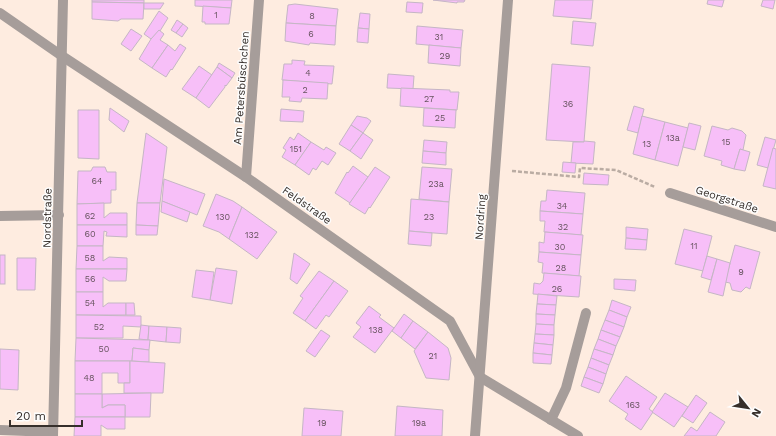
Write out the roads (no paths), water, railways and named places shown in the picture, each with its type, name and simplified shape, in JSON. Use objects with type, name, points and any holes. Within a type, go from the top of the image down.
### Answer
[{"type":"street","name":"Nordstraße","points":[[53,434],[63,0]]},
{"type":"street","name":"Am Petersbüschchen","points":[[246,177],[259,0]]},
{"type":"street","name":"Nordring","points":[[475,436],[508,0]]},
{"type":"street","name":"Feldstraße","points":[[0,13],[62,56],[246,177],[450,321],[480,377]]},
{"type":"street","name":"Georgstraße","points":[[670,193],[776,227]]},
{"type":"street","points":[[0,216],[59,215]]},
{"type":"street","points":[[551,420],[569,380],[586,313]]},
{"type":"street","points":[[480,377],[578,436]]},
{"type":"street","points":[[0,430],[53,434]]}]
